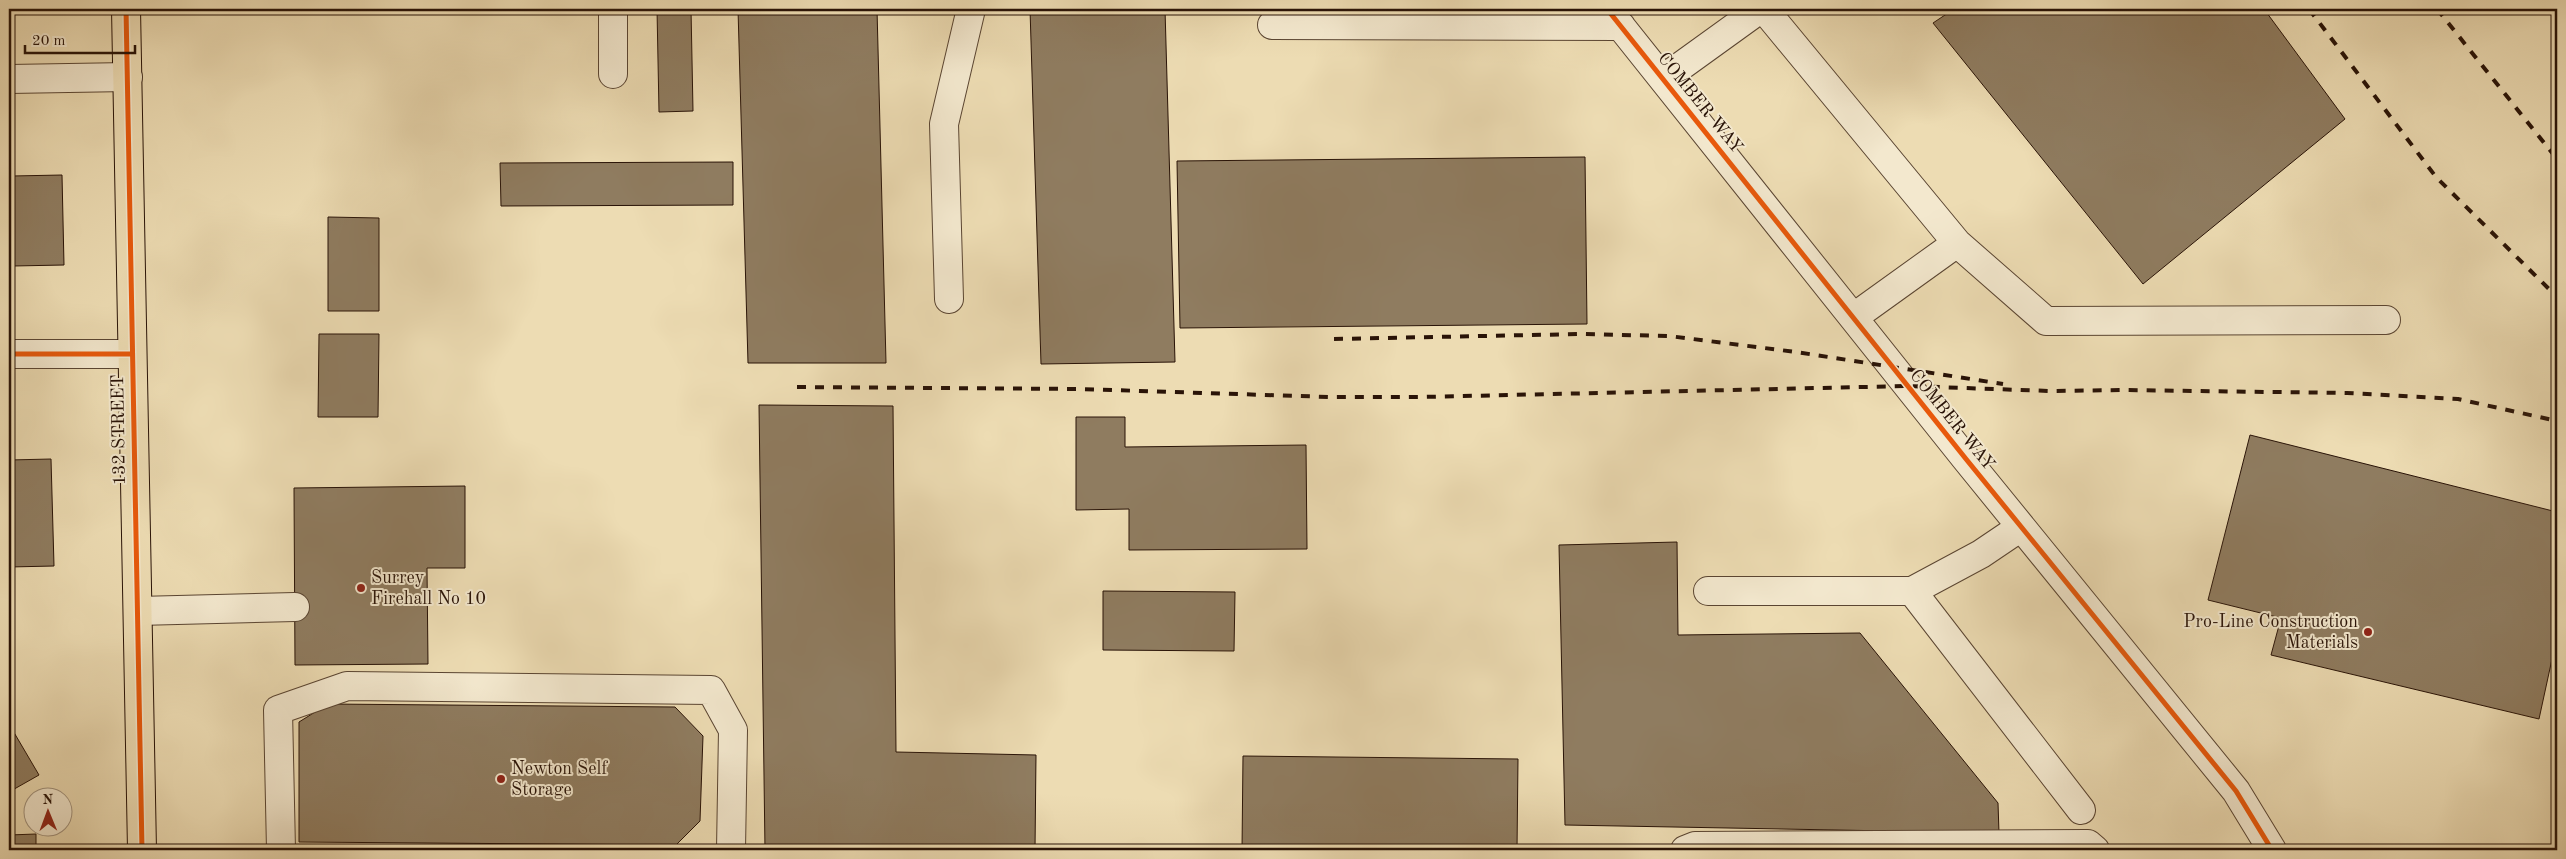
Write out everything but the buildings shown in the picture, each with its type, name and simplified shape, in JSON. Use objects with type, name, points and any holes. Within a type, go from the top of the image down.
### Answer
[{"type":"main road","name":"132 STREET","points":[[126,9],[131,354],[142,850]]},
{"type":"street","points":[[613,9],[613,74]]},
{"type":"street","points":[[948,299],[944,124],[971,9]]},
{"type":"street","points":[[1663,79],[1760,9]]},
{"type":"street","points":[[1764,9],[1957,243],[2046,321],[2386,320]]},
{"type":"street","points":[[1272,25],[1614,17]]},
{"type":"street","name":"COMBER WAY","points":[[1614,17],[2021,528],[2236,791],[2272,850]]},
{"type":"street","points":[[9,79],[128,76]]},
{"type":"street","points":[[1854,317],[1957,243]]},
{"type":"street","points":[[9,354],[131,354]]},
{"type":"street","points":[[1708,591],[1912,591],[1981,554],[2021,528]]},
{"type":"street","points":[[1912,591],[2081,810]]},
{"type":"street","points":[[138,611],[295,607]]},
{"type":"street","points":[[281,850],[278,710],[348,686],[711,690],[733,730],[731,850]]},
{"type":"street","points":[[1685,850],[1695,846],[2088,844],[2095,850]]},
{"type":"railway","points":[[2309,9],[2436,177],[2557,297]]},
{"type":"railway","points":[[2437,9],[2557,159]]},
{"type":"railway","points":[[1334,339],[1581,334],[1669,336],[1796,352],[2003,384]]},
{"type":"railway","points":[[797,387],[1079,389],[1330,397],[1420,397],[1908,386],[2050,391],[2347,393],[2458,399],[2557,421]]},
{"type":"cycle path","points":[[126,9],[142,850]]},
{"type":"cycle path","points":[[1607,9],[1966,459],[2236,791],[2272,850]]},
{"type":"cycle path","points":[[9,354],[131,354]]},
{"type":"place","name":"Surrey Firehall No 10","points":[[361,588]]},
{"type":"place","name":"Pro-Line Construction Materials","points":[[2368,632]]},
{"type":"place","name":"Newton Self Storage","points":[[501,779]]}]
